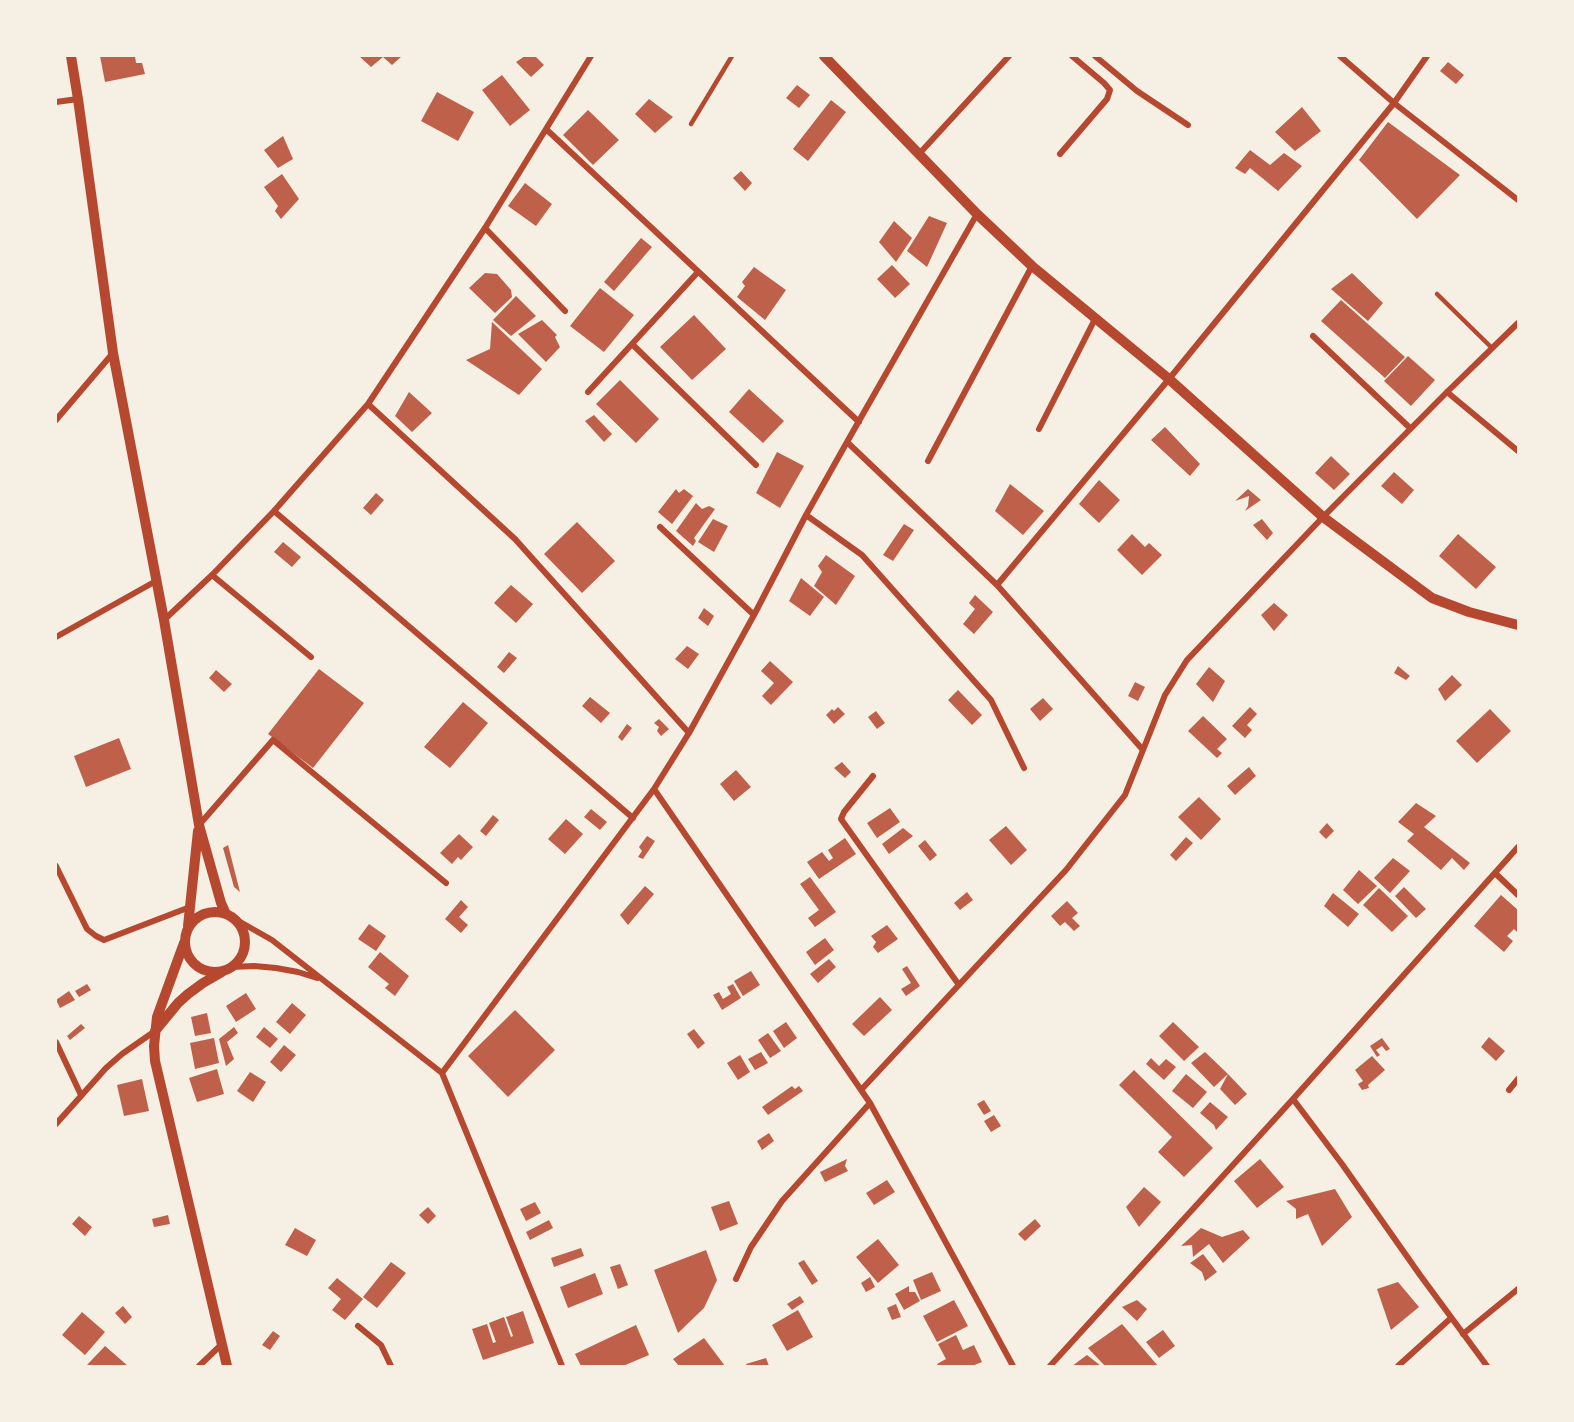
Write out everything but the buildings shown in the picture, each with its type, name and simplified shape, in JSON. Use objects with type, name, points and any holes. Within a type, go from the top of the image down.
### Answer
[{"type":"street","points":[[56,1124],[106,1068],[155,1031],[188,994],[238,961],[245,944],[241,927],[220,903],[199,825],[164,620],[113,353],[71,56]]},
{"type":"street","points":[[164,620],[212,575],[274,511],[368,404],[485,228],[591,56]]},
{"type":"street","points":[[824,56],[977,214],[1032,266],[1169,379],[1323,517],[1432,598],[1469,612],[1518,625]]},
{"type":"street","points":[[919,154],[1009,56]]},
{"type":"street","points":[[1060,154],[1107,99],[1110,90],[1072,56]]},
{"type":"street","points":[[1095,56],[1137,91],[1188,125]]},
{"type":"street","points":[[1340,56],[1394,103],[1518,200]]},
{"type":"street","points":[[997,585],[1394,103],[1427,56]]},
{"type":"street","points":[[56,102],[78,99]]},
{"type":"street","points":[[546,129],[859,422]]},
{"type":"street","points":[[442,1073],[633,818],[689,733],[806,515],[977,214]]},
{"type":"street","points":[[485,228],[565,311]]},
{"type":"street","points":[[928,460],[1032,266]]},
{"type":"street","points":[[588,392],[698,272]]},
{"type":"street","points":[[1039,429],[1095,319]]},
{"type":"street","points":[[861,1090],[1066,870],[1125,795],[1166,695],[1187,660],[1410,428],[1518,323]]},
{"type":"street","points":[[1312,336],[1410,428]]},
{"type":"street","points":[[632,344],[756,465]]},
{"type":"street","points":[[56,420],[113,353]]},
{"type":"street","points":[[1447,392],[1518,452]]},
{"type":"street","points":[[368,404],[515,539],[689,733]]},
{"type":"street","points":[[847,442],[997,585],[1143,750]]},
{"type":"street","points":[[274,511],[633,818]]},
{"type":"street","points":[[806,515],[862,555],[991,700],[1024,768]]},
{"type":"street","points":[[660,527],[754,615]]},
{"type":"street","points":[[212,575],[311,657]]},
{"type":"street","points":[[56,637],[156,581]]},
{"type":"street","points":[[227,1366],[155,1061],[155,1031],[159,1011],[188,927],[199,825],[273,740],[446,883]]},
{"type":"street","points":[[873,776],[841,819],[959,985]]},
{"type":"street","points":[[654,789],[870,1103],[1013,1366]]},
{"type":"street","points":[[1050,1366],[1518,847]]},
{"type":"street","points":[[56,866],[87,929],[104,940],[190,907]]},
{"type":"street","points":[[1495,873],[1518,895]]},
{"type":"street","points":[[188,927],[201,915],[218,912],[272,940],[442,1073],[562,1366]]},
{"type":"street","points":[[184,943],[187,954],[194,964],[204,970],[215,972],[229,968],[254,966],[298,972],[320,979]]},
{"type":"street","points":[[56,1042],[81,1095]]},
{"type":"street","points":[[1509,1090],[1518,1079]]},
{"type":"street","points":[[1293,1099],[1487,1366]]},
{"type":"street","points":[[736,1279],[751,1247],[782,1201],[870,1103]]},
{"type":"street","points":[[1463,1334],[1518,1289]]},
{"type":"street","points":[[1398,1366],[1451,1318]]},
{"type":"street","points":[[358,1326],[381,1345],[392,1366]]},
{"type":"street","points":[[198,1366],[223,1343]]},
{"type":"lane","points":[[691,124],[732,56]]},
{"type":"lane","points":[[1437,294],[1492,348]]}]
